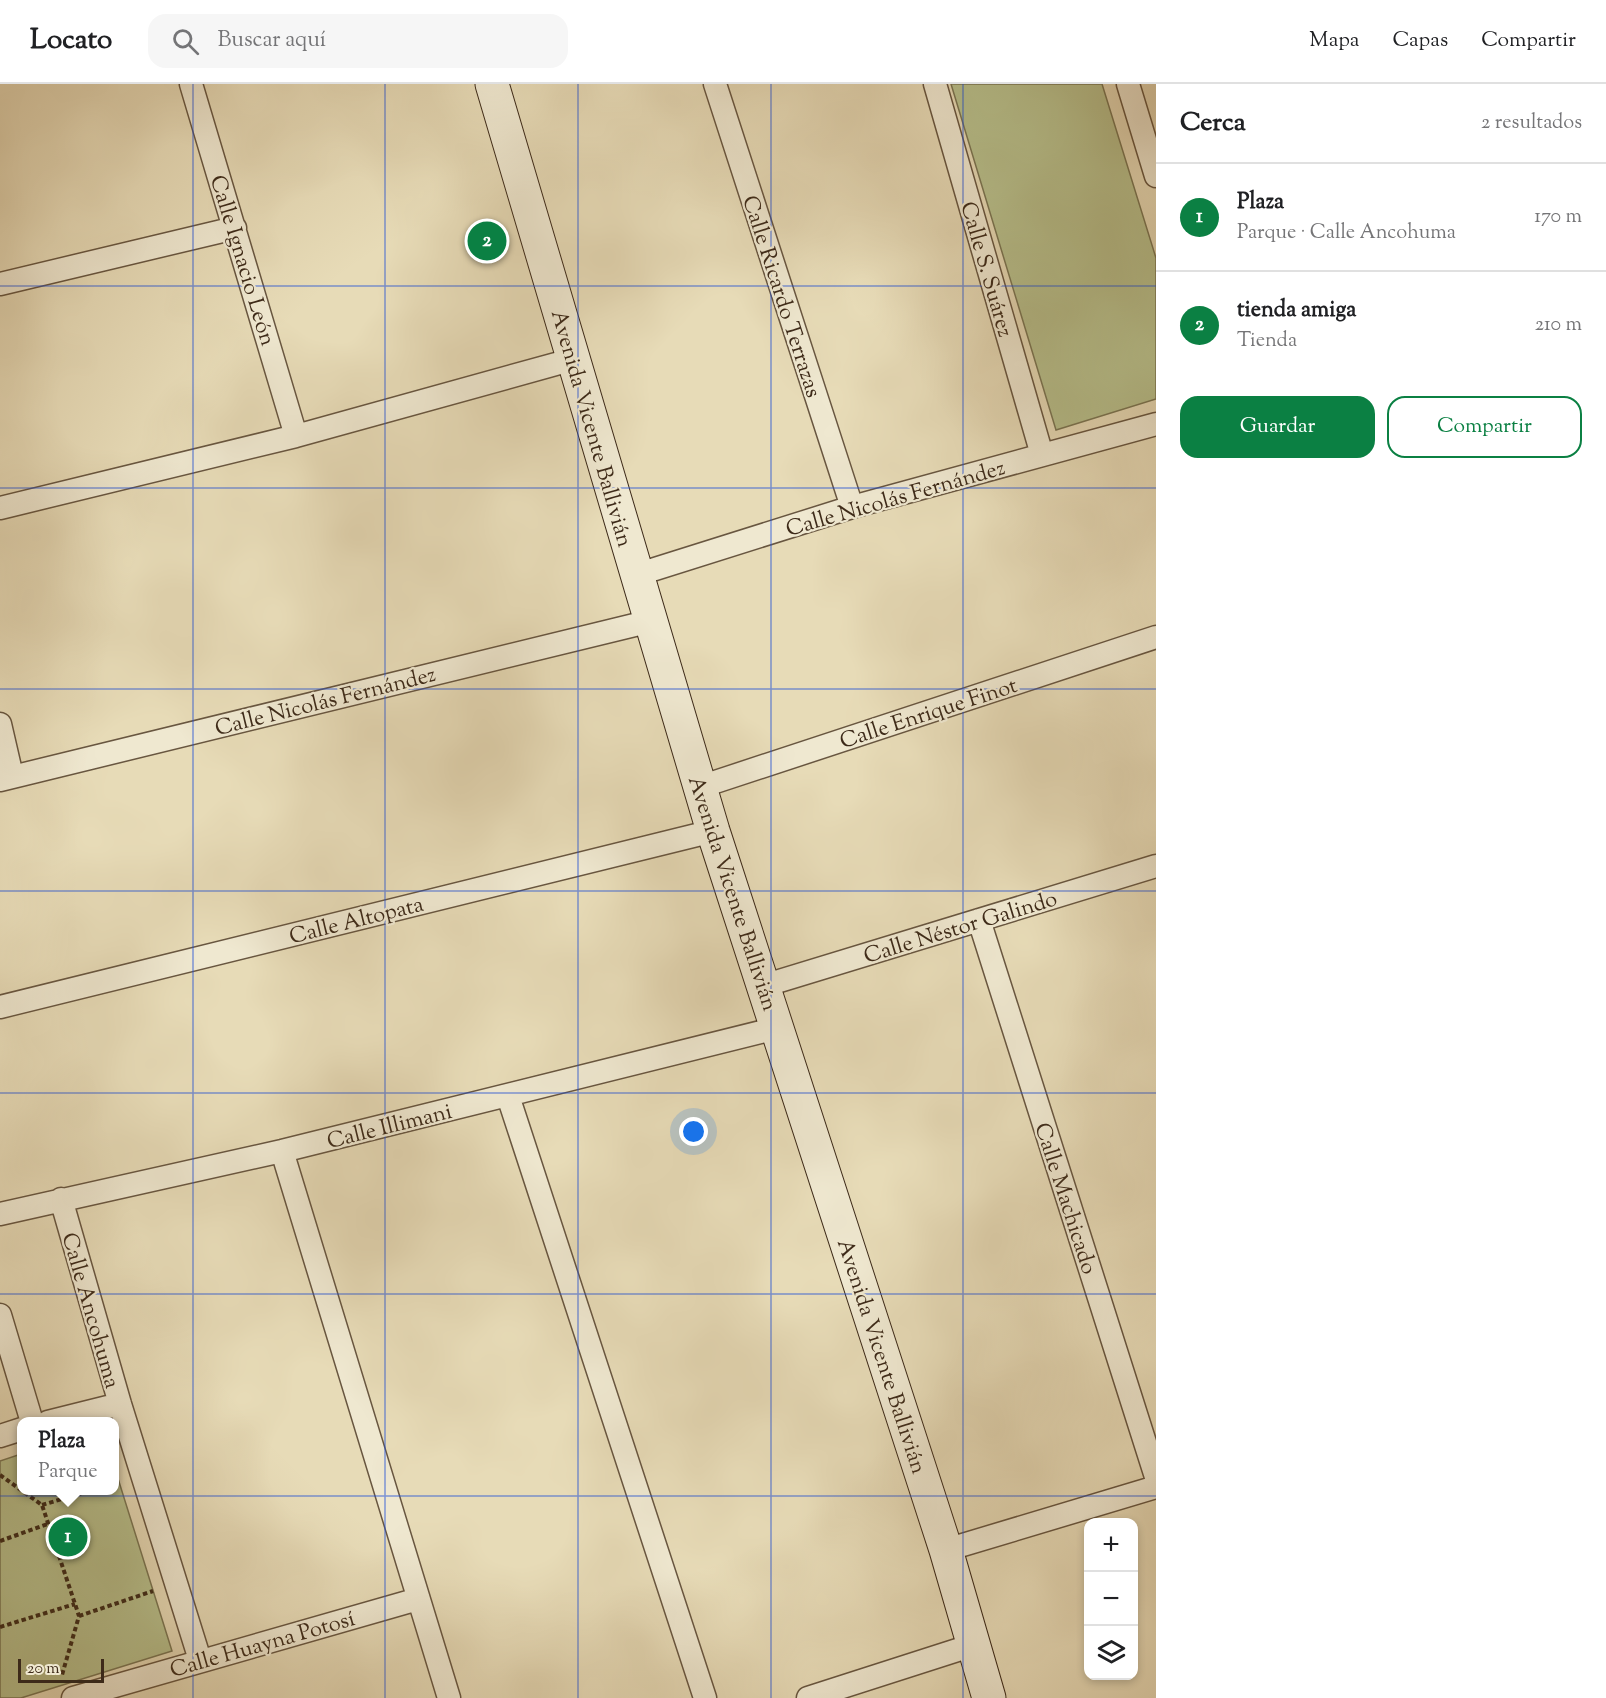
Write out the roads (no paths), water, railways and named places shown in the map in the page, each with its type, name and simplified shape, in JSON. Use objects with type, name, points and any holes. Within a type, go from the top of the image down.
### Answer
[{"type":"street","name":"Calle Ignacio León","points":[[191,84],[296,436]]},
{"type":"street","name":"Avenida Vicente Ballivián","points":[[492,84],[713,831],[946,1550],[989,1698]]},
{"type":"street","name":"Calle Ricardo Terrazas","points":[[715,84],[852,507]]},
{"type":"street","name":"Calle S. Suárez","points":[[935,84],[1042,455]]},
{"type":"street","points":[[1128,84],[1156,176]]},
{"type":"street","points":[[0,284],[235,228]]},
{"type":"street","points":[[0,508],[296,436],[574,359]]},
{"type":"street","name":"Calle Nicolás Fernández","points":[[636,575],[852,507],[1156,424]]},
{"type":"street","name":"Calle Nicolás Fernández","points":[[6,778],[651,621]]},
{"type":"street","name":"Calle Enrique Finot","points":[[700,787],[1156,637]]},
{"type":"street","points":[[0,724],[6,778]]},
{"type":"street","name":"Calle Altopata","points":[[0,1007],[713,831]]},
{"type":"street","name":"Calle Néstor Galindo","points":[[763,986],[1156,866]]},
{"type":"street","name":"Calle Machicado","points":[[979,920],[1156,1477]]},
{"type":"street","name":"Calle Illimani","points":[[0,1214],[282,1151],[777,1028]]},
{"type":"street","points":[[508,1096],[705,1698]]},
{"type":"street","points":[[282,1151],[449,1698]]},
{"type":"street","name":"Calle Ancohuma","points":[[61,1199],[120,1404],[200,1660]]},
{"type":"street","points":[[0,1315],[31,1417]]},
{"type":"street","points":[[68,1417],[120,1404]]},
{"type":"street","points":[[0,1436],[17,1430]]},
{"type":"street","points":[[946,1550],[1156,1487]]},
{"type":"street","name":"Calle Huayna Potosí","points":[[66,1692],[200,1660],[418,1599]]},
{"type":"street","points":[[808,1698],[973,1645]]},
{"type":"place","name":"tienda amiga","points":[[487,241]]},
{"type":"place","name":"Plaza","points":[[68,1537]]}]
